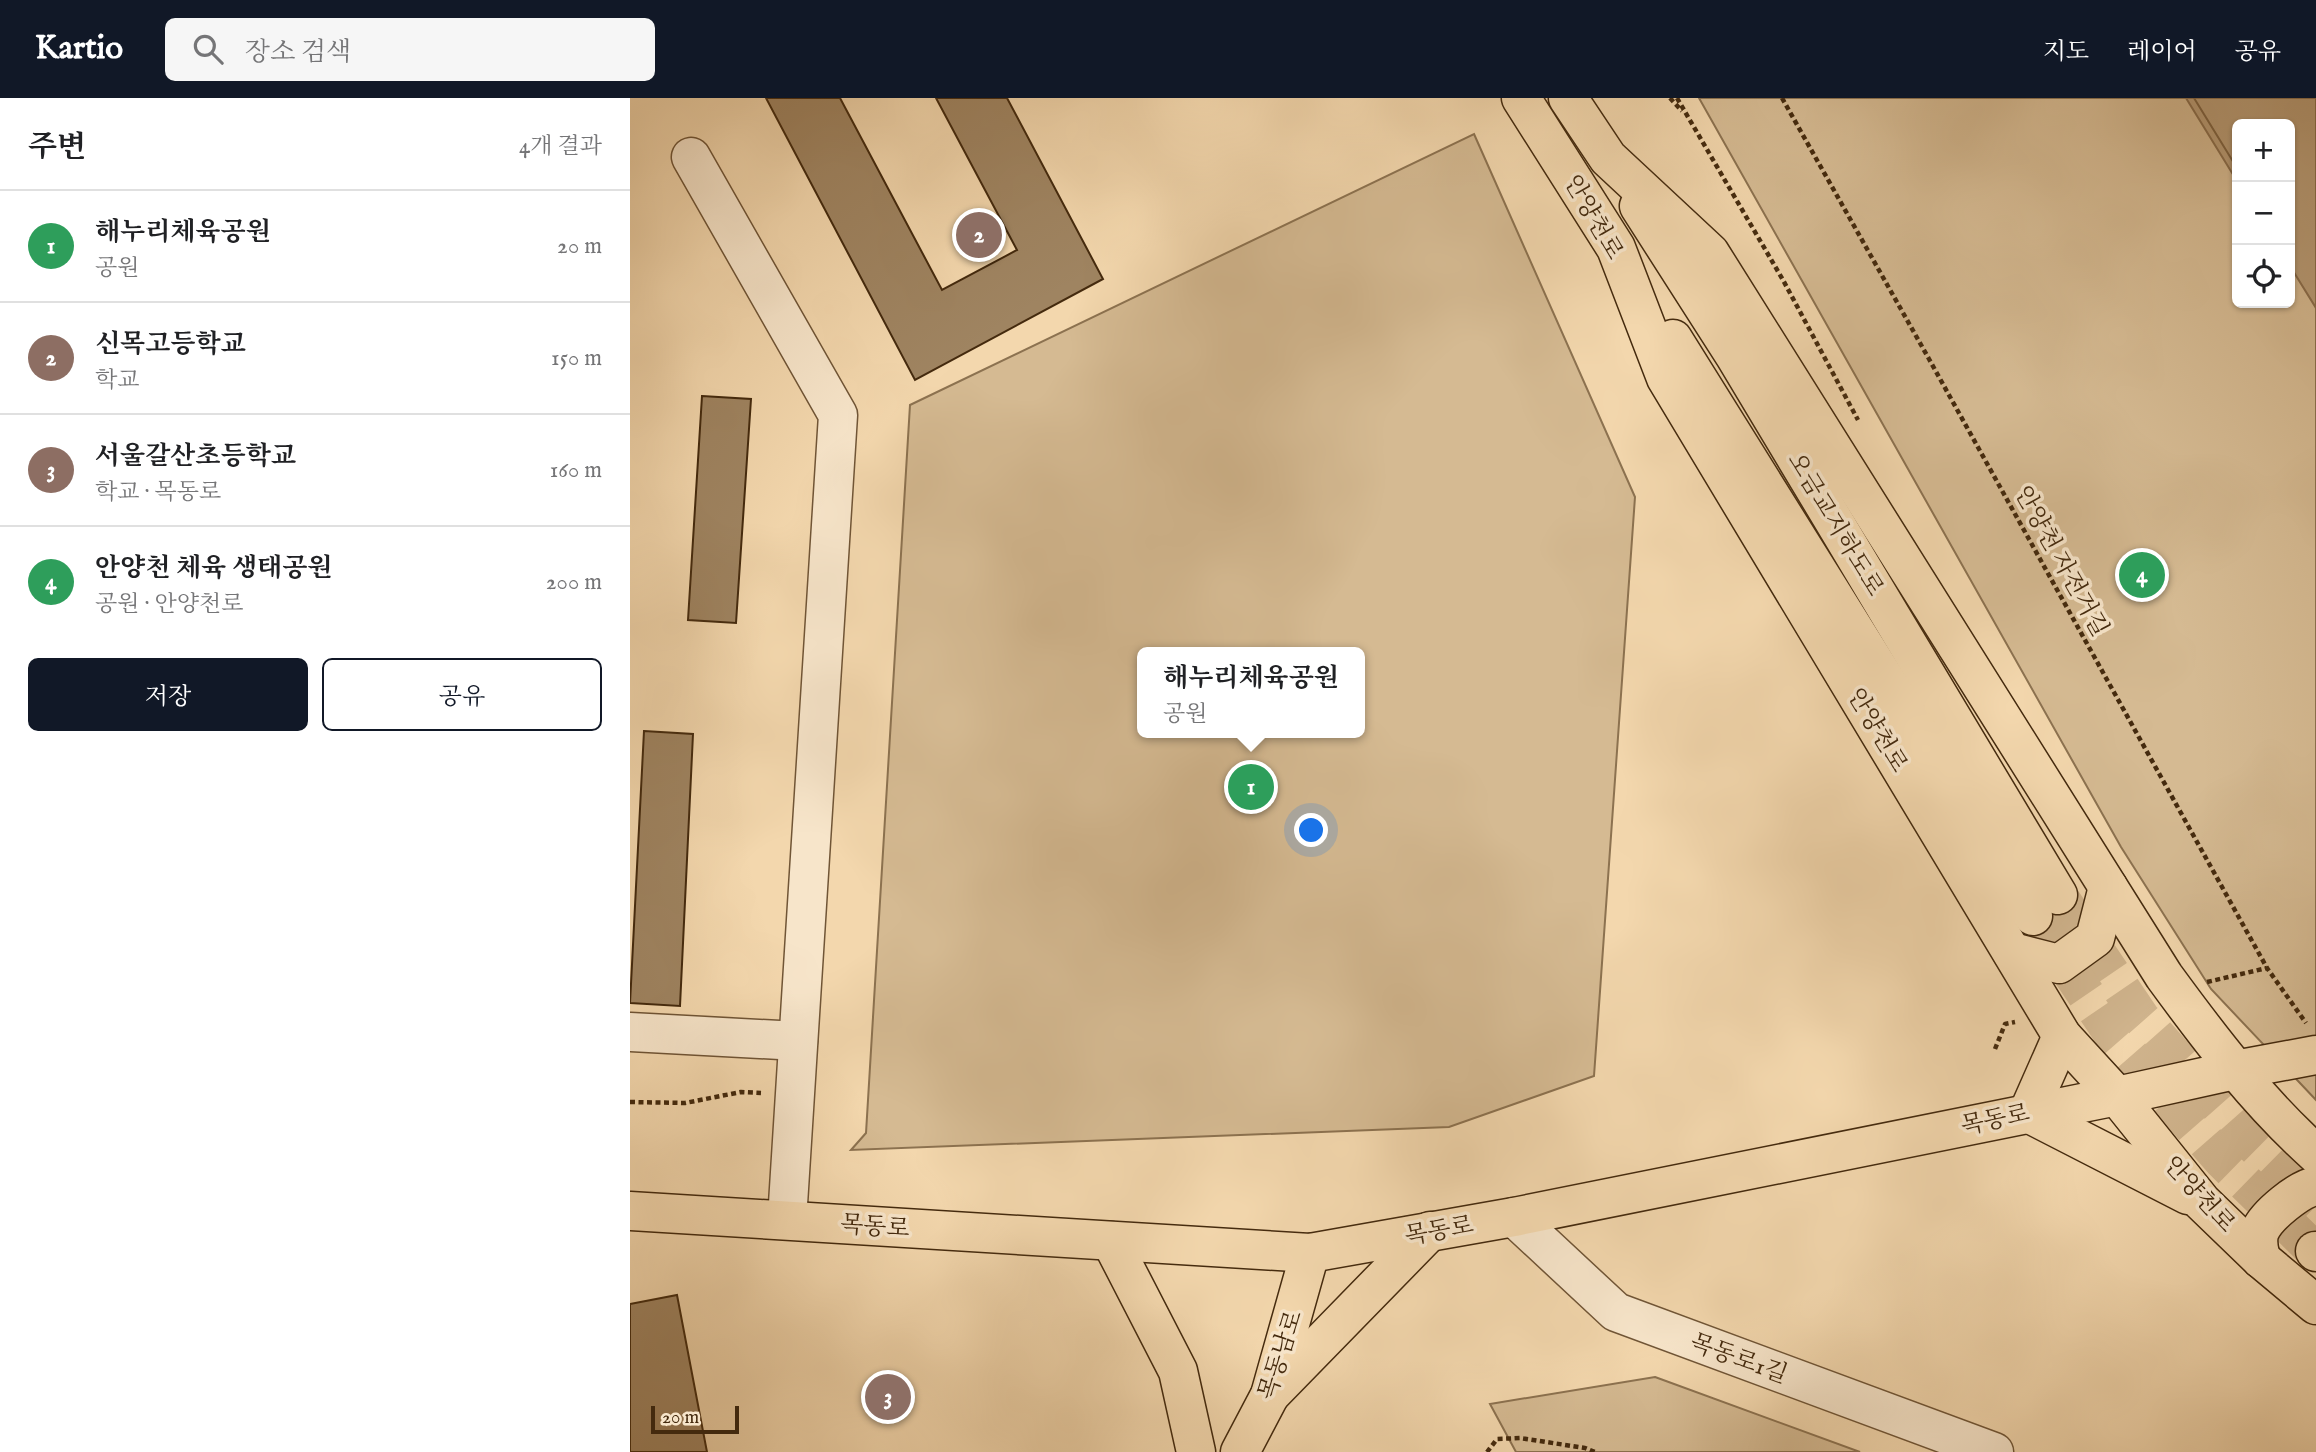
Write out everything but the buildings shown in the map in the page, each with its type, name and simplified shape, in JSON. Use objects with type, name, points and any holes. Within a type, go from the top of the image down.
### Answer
[{"type":"main road","name":"안양천로","points":[[1521,98],[1616,248],[1666,378],[2062,1036],[2117,1096],[2202,1202],[2261,1259],[2316,1305]]},
{"type":"main road","name":"안양천로","points":[[1568,98],[1608,158],[1710,253],[2164,976],[2235,1070],[2316,1154]]},
{"type":"main road","name":"오금교지하도로","points":[[1608,158],[1735,356],[2045,906],[1616,248]]},
{"type":"main road","points":[[2012,952],[2059,964],[2095,938],[2108,887]]},
{"type":"main road","points":[[2062,1036],[2028,1113],[2202,1202]]},
{"type":"main road","name":"목동로","points":[[630,1211],[1310,1254],[1514,1217],[2235,1070],[2278,1064],[2313,1042]]},
{"type":"main road","points":[[2261,1259],[2257,1243],[2264,1225],[2298,1193],[2316,1186]]},
{"type":"main road","points":[[1270,1395],[1430,1231]]},
{"type":"main road","points":[[1111,1241],[1178,1371],[1196,1452]]},
{"type":"main road","name":"목동남로","points":[[1240,1452],[1270,1395],[1310,1254]]},
{"type":"street","points":[[691,158],[838,415],[787,1220]]},
{"type":"street","points":[[630,1032],[798,1041]]},
{"type":"street","name":"목동로1길","points":[[1514,1217],[1616,1312],[1994,1452]]},
{"type":"path","points":[[1670,98],[1687,117]]},
{"type":"path","name":"안양천 자전거길","points":[[1782,98],[2267,968],[2313,1042]]},
{"type":"path","points":[[2195,984],[2267,968]]},
{"type":"path","points":[[1995,1049],[2005,1024],[2026,1021]]},
{"type":"path","points":[[630,1102],[685,1103],[741,1092],[794,1095]]},
{"type":"path","points":[[1487,1452],[1497,1439],[1520,1438],[1585,1447],[1595,1452]]},
{"type":"shaded area","points":[[1699,98],[2316,98],[2316,1100],[2211,989],[2121,847]]},
{"type":"shaded area","points":[[1474,134],[1635,497],[1594,1076],[1449,1127],[851,1150],[866,1133],[910,405]]},
{"type":"shaded area","points":[[1655,1377],[1860,1452],[1516,1452],[1490,1404]]},
{"type":"water","points":[[2186,98],[2316,98],[2316,308],[2295,274],[2295,119],[2232,119],[2232,173]]},
{"type":"tunnel","points":[[2058,895],[2141,1018],[2248,1139],[2316,1206]]},
{"type":"tunnel","points":[[2033,916],[2116,1039],[2223,1161],[2315,1251]]},
{"type":"place","name":"신목고등학교","points":[[979,235]]},
{"type":"place","name":"안양천 체육 생태공원","points":[[2142,575]]},
{"type":"place","name":"해누리체육공원","points":[[1251,787]]},
{"type":"place","name":"서울갈산초등학교","points":[[888,1397]]}]
